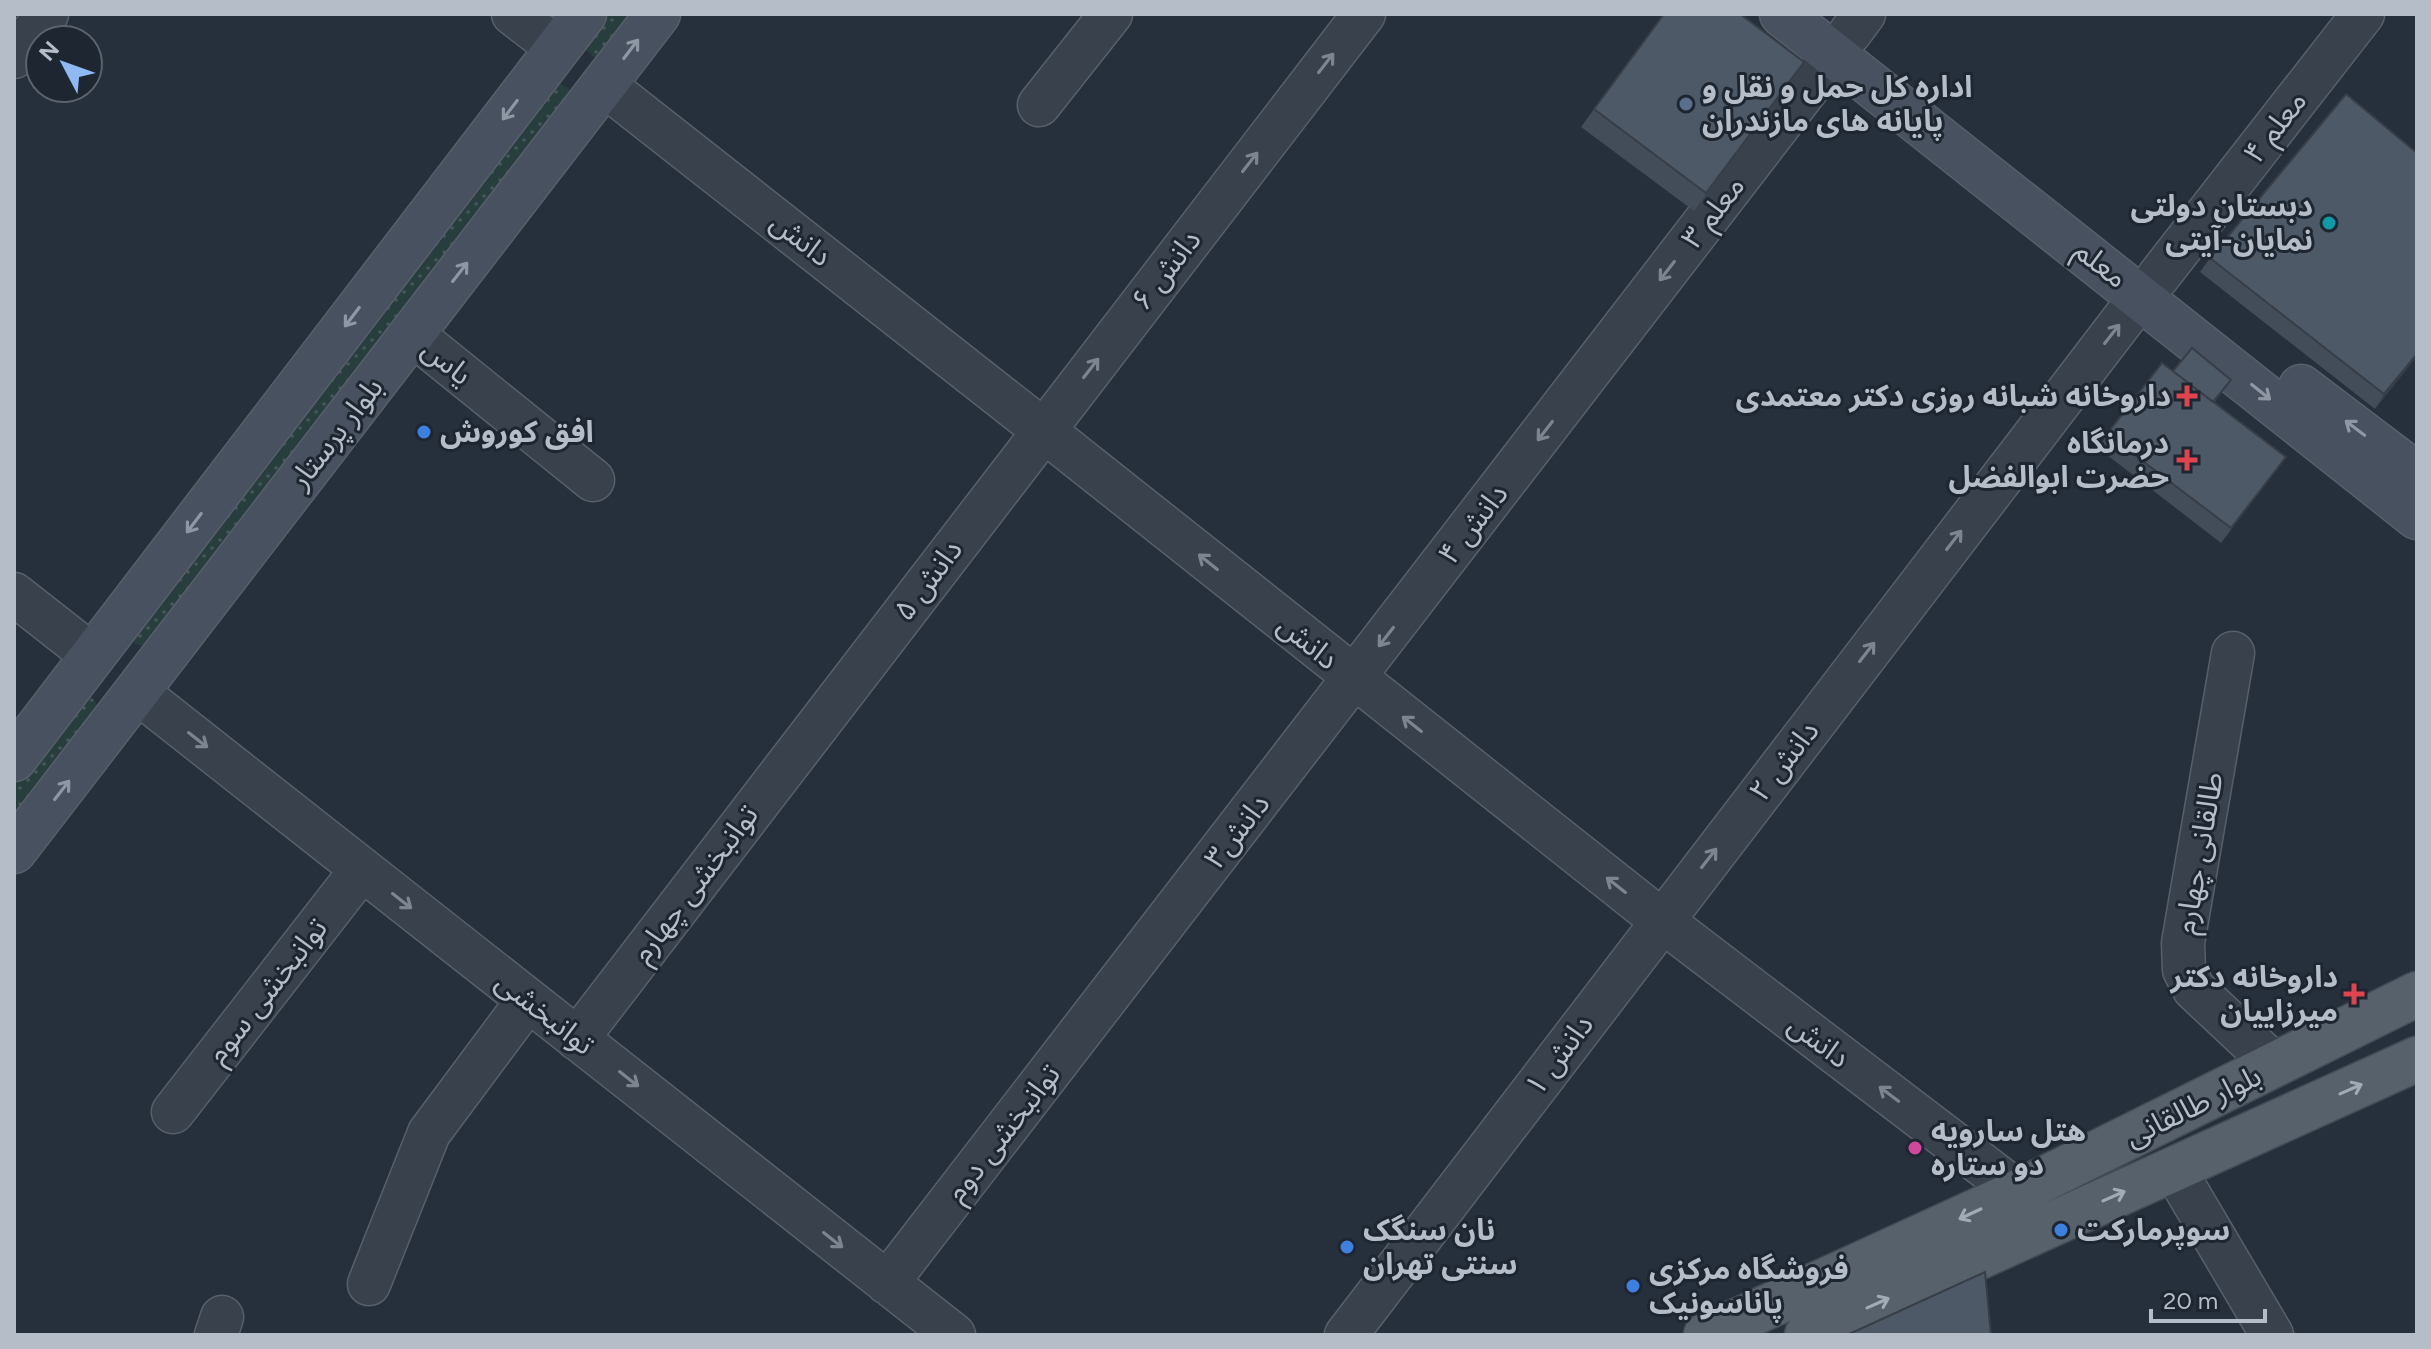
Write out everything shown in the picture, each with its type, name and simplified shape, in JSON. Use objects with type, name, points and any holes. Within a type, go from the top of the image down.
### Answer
[{"type":"main road","name":"بلوار پرستار","points":[[14,759],[584,14]]},
{"type":"main road","name":"بلوار پرستار","points":[[14,851],[658,14]]},
{"type":"main road","name":"معلم","points":[[1782,14],[1844,29],[2417,517]]},
{"type":"main road","points":[[557,48],[604,85]]},
{"type":"main road","name":"معلم","points":[[2149,287],[2417,475]]},
{"type":"main road","points":[[93,656],[137,692]]},
{"type":"main road","name":"بلوار طالقانی","points":[[1706,1335],[2018,1192],[2417,994]]},
{"type":"main road","name":"بلوار طالقانی","points":[[1807,1335],[2417,1059]]},
{"type":"street","points":[[14,57],[47,14]]},
{"type":"street","points":[[513,14],[557,48]]},
{"type":"street","points":[[1039,105],[1111,14]]},
{"type":"street","name":"دانش ۶","points":[[1043,430],[1364,14]]},
{"type":"street","name":"معلم ۴","points":[[1906,602],[2363,14]]},
{"type":"street","name":"معلم ۳","points":[[1592,369],[1844,29]]},
{"type":"street","name":"دانش","points":[[604,85],[1661,920],[2018,1192]]},
{"type":"street","name":"یاس","points":[[412,334],[593,480]]},
{"type":"street","name":"دانش ۴","points":[[1354,678],[1592,369]]},
{"type":"street","name":"دانش ۵","points":[[814,730],[1043,430]]},
{"type":"street","points":[[14,594],[93,656]]},
{"type":"street","name":"دانش ٢","points":[[1661,920],[1906,602]]},
{"type":"street","name":"طالقانی چهارم","points":[[2233,653],[2183,943],[2184,970],[2194,989],[2275,1065]]},
{"type":"street","name":"دانش٣","points":[[1119,983],[1354,678]]},
{"type":"street","name":"توانبخشی","points":[[137,692],[954,1335]]},
{"type":"street","name":"توانبخشی چهارم","points":[[577,1039],[814,730]]},
{"type":"street","name":"توانبخشی سوم","points":[[173,1112],[362,869]]},
{"type":"street","name":"دانش ١","points":[[1346,1335],[1661,920]]},
{"type":"street","name":"توانبخشی دوم","points":[[887,1283],[1119,983]]},
{"type":"street","points":[[369,1284],[429,1133],[528,1000]]},
{"type":"street","points":[[2174,1169],[2272,1335]]},
{"type":"green space","points":[[596,14],[643,14],[607,60],[595,58],[582,47]]},
{"type":"green space","points":[[550,79],[578,97],[153,648],[135,644],[127,629]]},
{"type":"green space","points":[[81,694],[93,699],[100,710],[14,841],[14,770]]},
{"type":"building","name":"اداره کل حمل و نقل و پایانه های مازندران","points":[[1664,14],[1740,14],[1804,62],[1706,193],[1594,109]]},
{"type":"building","name":"دبستان دولتی نمایان-آیتی","points":[[2346,94],[2417,153],[2417,354],[2384,394],[2210,258]]},
{"type":"building","points":[[2192,348],[2231,380],[2213,402],[2173,371]]},
{"type":"building","name":"درمانگاه حضرت ابوالفضل","points":[[2162,363],[2286,457],[2231,528],[2107,434]]},
{"type":"building","points":[[1985,1272],[1991,1335],[1847,1335]]},
{"type":"place","name":"اداره کل حمل و نقل و پایانه های مازندران","points":[[1686,104]]},
{"type":"place","name":"دبستان دولتی نمایان-آیتی","points":[[2329,223]]},
{"type":"place","name":"داروخانه شبانه روزی دکتر معتمدی","points":[[2187,396]]},
{"type":"place","name":"افق کوروش","points":[[424,432]]},
{"type":"place","name":"درمانگاه حضرت ابوالفضل","points":[[2187,460]]},
{"type":"place","name":"داروخانه دکتر میرزاییان","points":[[2354,994]]},
{"type":"place","name":"هتل سارویه دو ستاره","points":[[1915,1148]]},
{"type":"place","name":"سوپرمارکت","points":[[2061,1230]]},
{"type":"place","name":"نان سنگک سنتی تهران","points":[[1347,1247]]},
{"type":"place","name":"فروشگاه مرکزی پاناسونیک","points":[[1633,1286]]}]
